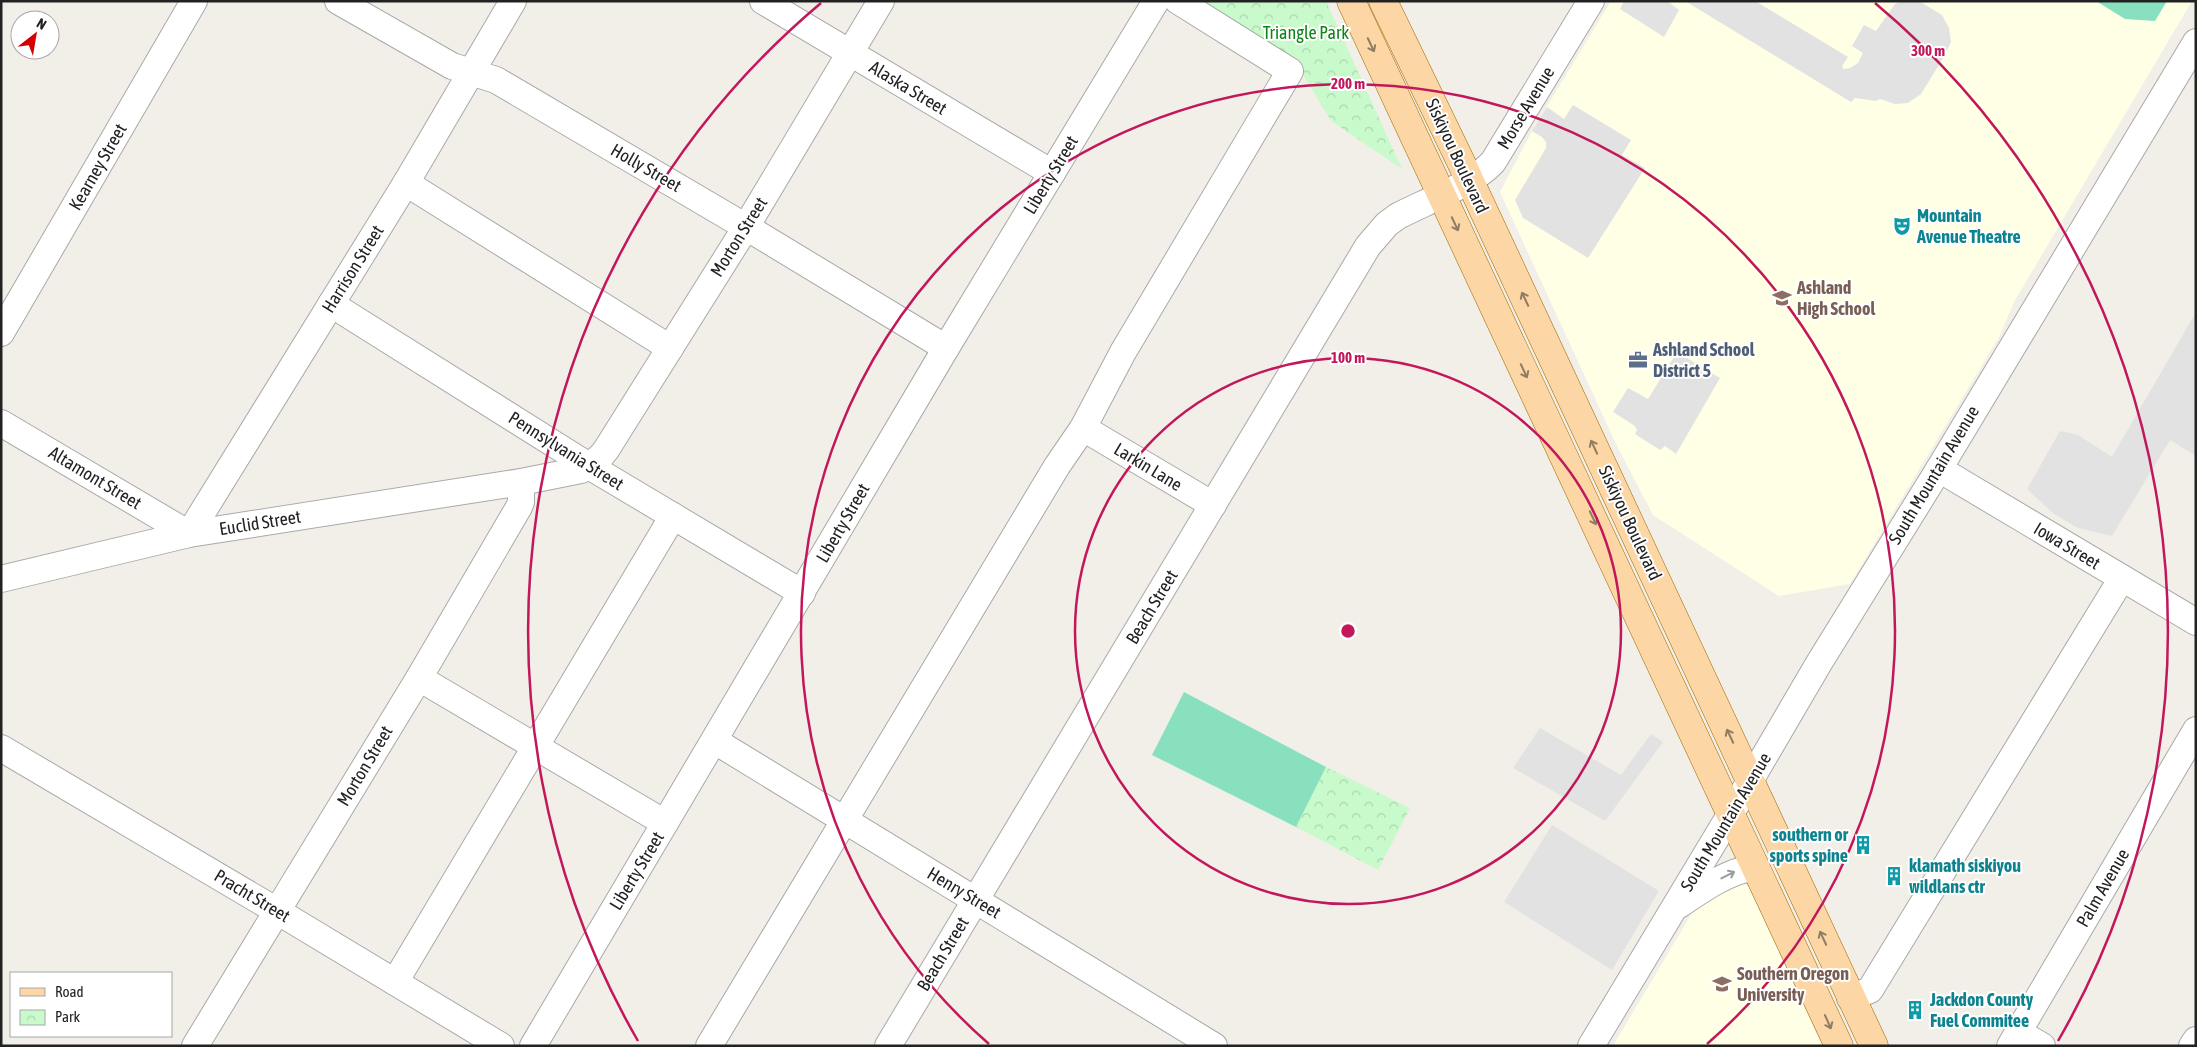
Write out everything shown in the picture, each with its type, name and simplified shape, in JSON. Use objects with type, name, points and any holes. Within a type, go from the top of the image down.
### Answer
[{"type":"main road","name":"Siskiyou Boulevard","points":[[1351,1],[1838,1046]]},
{"type":"main road","name":"Siskiyou Boulevard","points":[[1383,1],[1469,180],[1874,1046]]},
{"type":"street","name":"Kearney Street","points":[[1,332],[194,1]]},
{"type":"street","name":"Holly Street","points":[[338,1],[436,57],[496,80],[746,227],[946,348]]},
{"type":"street","name":"Harrison Street","points":[[189,534],[406,183],[513,1]]},
{"type":"street","name":"Alaska Street","points":[[764,1],[849,54],[1052,173]]},
{"type":"street","name":"Morton Street","points":[[589,466],[601,457],[606,450],[746,227],[881,1]]},
{"type":"street","name":"Liberty Street","points":[[533,1046],[946,348],[1156,1]]},
{"type":"street","points":[[709,1046],[1052,474],[1083,428],[1123,352],[1290,70],[1178,1]]},
{"type":"street","name":"Morse Avenue","points":[[1441,194],[1469,180],[1493,162],[1591,1]]},
{"type":"street","name":"South Mountain Avenue","points":[[1591,1046],[1819,663],[2196,42]]},
{"type":"street","points":[[406,183],[670,348]]},
{"type":"street","name":"Beach Street","points":[[888,1046],[1368,246],[1387,224],[1398,216],[1441,194]]},
{"type":"street","name":"Pennsylvania Street","points":[[331,304],[589,466],[802,593]]},
{"type":"street","name":"Altamont Street","points":[[1,423],[189,534]]},
{"type":"street","name":"Larkin Lane","points":[[1083,428],[1213,506]]},
{"type":"street","name":"Euclid Street","points":[[1,578],[189,534],[521,482],[581,470],[589,466]]},
{"type":"street","name":"Iowa Street","points":[[1938,469],[2196,622]]},
{"type":"street","name":"Morton Street","points":[[195,1046],[419,678],[519,507],[522,496],[521,482]]},
{"type":"street","points":[[395,982],[673,516]]},
{"type":"street","points":[[1850,998],[1870,990],[2122,578]]},
{"type":"street","points":[[419,678],[665,824]]},
{"type":"street","name":"Palm Avenue","points":[[2014,1039],[2196,730]]},
{"type":"street","name":"Henry Street","points":[[715,741],[1214,1046]]},
{"type":"street","name":"Pracht Street","points":[[1,748],[502,1046]]},
{"type":"street","name":"South Mountain Avenue","points":[[1674,908],[1726,876],[1741,869],[1755,867]]},
{"type":"street","points":[[2014,1039],[2042,1046]]},
{"type":"street","points":[[2192,1046],[2196,1040]]},
{"type":"shaded area","name":"Ashland High School","points":[[1611,1],[2192,1],[2014,302],[1999,337],[1850,584],[1779,596],[1653,515],[1616,444],[1500,192],[1532,131]]},
{"type":"shaded area","points":[[1624,1],[1667,1],[1679,10],[1664,37],[1620,9]]},
{"type":"shaded area","points":[[1685,1],[1755,1],[1848,57],[1842,66],[1844,69],[1858,63],[1863,53],[1852,46],[1864,25],[1876,31],[1895,4],[1901,1],[1919,1],[1942,15],[1949,28],[1951,42],[1921,94],[1908,103],[1895,104],[1880,99],[1876,101],[1855,98],[1851,102]]},
{"type":"shaded area","points":[[1573,105],[1631,140],[1622,155],[1645,168],[1588,258],[1523,218],[1515,200],[1546,148],[1546,142],[1542,137],[1532,131],[1547,107],[1564,119]]},
{"type":"shaded area","points":[[2196,312],[2196,456],[2170,440],[2112,536],[2078,528],[2054,514],[2027,489],[2060,431],[2078,435],[2112,457]]},
{"type":"shaded area","points":[[1677,352],[1720,378],[1676,454],[1665,446],[1660,450],[1635,434],[1637,430],[1635,426],[1613,412],[1628,388],[1648,399]]},
{"type":"shaded area","points":[[1540,728],[1621,775],[1651,734],[1663,742],[1605,821],[1513,768]]},
{"type":"shaded area","points":[[1552,825],[1659,891],[1612,970],[1504,902]]},
{"type":"shaded area","name":"Southern Oregon University","points":[[1744,883],[1750,888],[1822,1046],[1613,1046],[1698,903]]},
{"type":"green space","name":"Triangle Park","points":[[1195,1],[1326,1],[1402,169],[1331,121],[1296,63]]},
{"type":"green space","points":[[2096,1],[2167,1],[2155,21],[2125,19]]},
{"type":"green space","points":[[1184,692],[1326,767],[1296,827],[1152,755]]},
{"type":"green space","points":[[1326,767],[1410,808],[1378,870],[1296,827]]},
{"type":"place","name":"Mountain Avenue Theatre","points":[[1902,226]]},
{"type":"place","name":"Ashland High School","points":[[1782,298]]},
{"type":"place","name":"Ashland School District 5","points":[[1638,360]]},
{"type":"place","name":"southern or sports spine","points":[[1863,845]]},
{"type":"place","name":"klamath siskiyou wildlans ctr","points":[[1894,876]]},
{"type":"place","name":"Southern Oregon University","points":[[1722,984]]},
{"type":"place","name":"Jackdon County Fuel Commitee","points":[[1915,1010]]}]
